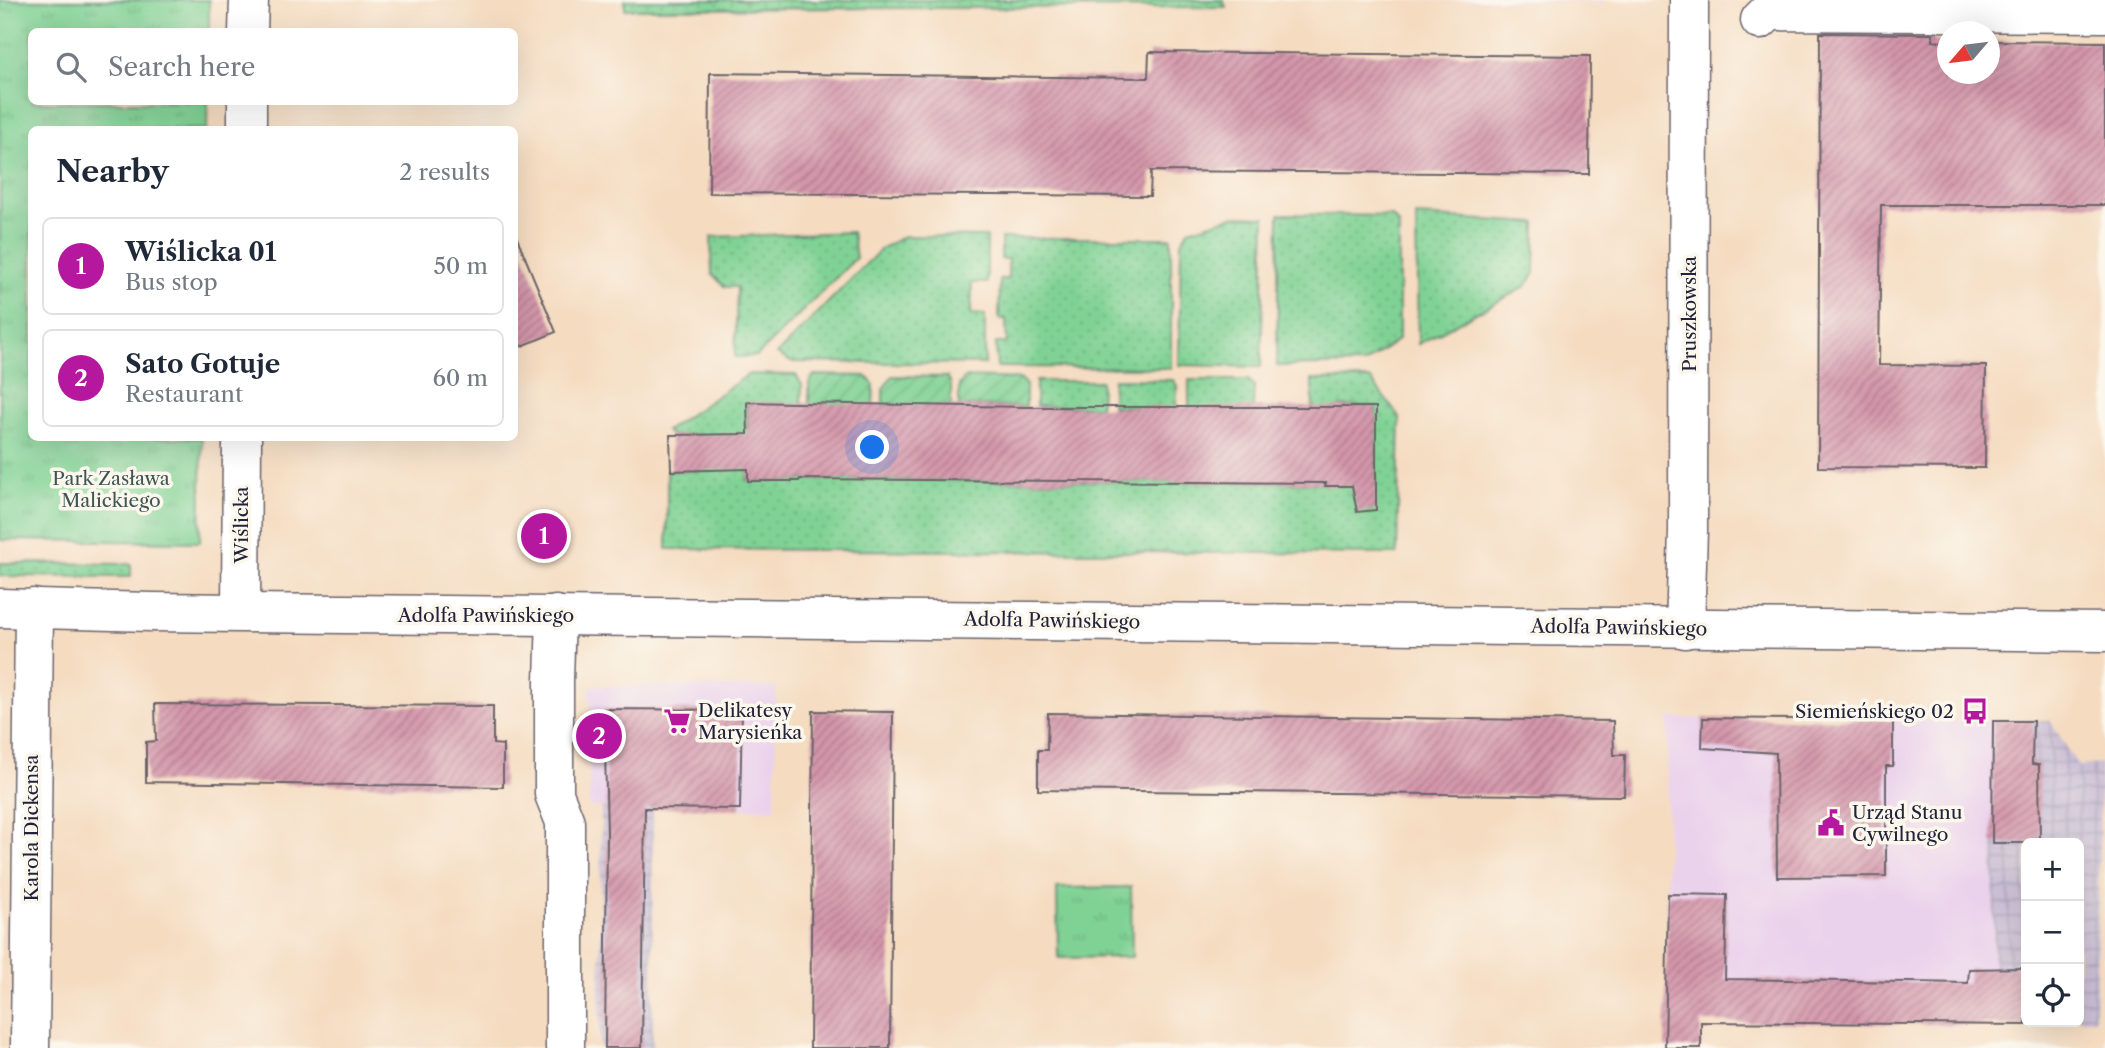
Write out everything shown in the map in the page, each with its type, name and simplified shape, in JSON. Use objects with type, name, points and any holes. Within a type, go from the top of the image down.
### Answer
[{"type":"street","points":[[248,28],[249,0]]},
{"type":"street","name":"Pruszkowska","points":[[1685,629],[1688,516],[1689,0]]},
{"type":"street","points":[[1760,20],[1769,11],[2105,13]]},
{"type":"street","points":[[247,105],[247,126]]},
{"type":"street","name":"Wiślicka","points":[[241,612],[242,441]]},
{"type":"street","name":"Adolfa Pawińskiego","points":[[17,608],[2105,632]]},
{"type":"street","name":"Karola Dickensa","points":[[17,608],[30,1048]]},
{"type":"street","points":[[556,615],[554,794],[565,822],[565,1048]]},
{"type":"shaded area","points":[[1402,0],[1604,0],[1604,2]]},
{"type":"shaded area","points":[[590,686],[776,687],[775,809],[589,807]]},
{"type":"shaded area","points":[[1668,718],[1993,721],[1994,1019],[1991,1025],[1666,1022]]},
{"type":"shaded area","points":[[2050,720],[2078,766],[2101,764],[2095,1019],[2084,1019],[2084,838],[2021,838],[2021,1019],[1994,1019],[1993,721]]},
{"type":"shaded area","points":[[601,807],[653,808],[653,1048],[600,1048]]},
{"type":"green space","name":"Park Zasława Malickiego","points":[[0,0],[209,0],[209,28],[28,28],[28,105],[208,105],[207,126],[28,126],[28,441],[202,441],[200,542],[0,540]]},
{"type":"green space","points":[[625,0],[1223,0],[1226,7],[625,9]]},
{"type":"green space","points":[[1279,214],[1391,216],[1399,224],[1399,339],[1364,364],[1277,366]]},
{"type":"green space","points":[[1235,216],[1265,217],[1261,367],[1179,365],[1181,243],[1188,230]]},
{"type":"green space","points":[[1416,216],[1536,223],[1535,273],[1525,287],[1418,344]]},
{"type":"green space","points":[[852,232],[856,258],[757,356],[735,357],[737,287],[725,287],[712,274],[711,237]]},
{"type":"green space","points":[[904,236],[987,237],[987,283],[972,283],[971,314],[985,315],[985,364],[791,362],[777,354],[882,248]]},
{"type":"green space","points":[[1001,238],[1171,238],[1171,368],[997,367],[996,343],[1007,343],[1006,319],[999,319],[1000,279],[1008,279],[1008,259],[1001,259]]},
{"type":"green space","points":[[749,374],[796,375],[802,385],[801,404],[747,403],[748,481],[800,479],[1326,483],[1325,485],[1376,486],[1376,407],[1313,408],[1312,380],[1370,379],[1400,418],[1397,554],[667,549],[667,471],[704,470],[704,435],[670,435],[666,431]]},
{"type":"green space","points":[[814,375],[866,376],[874,385],[873,405],[809,405],[809,383]]},
{"type":"green space","points":[[892,376],[947,377],[951,384],[951,406],[883,406],[883,389]]},
{"type":"green space","points":[[966,377],[1020,379],[1026,385],[1026,407],[959,406],[959,385]]},
{"type":"green space","points":[[1113,379],[1173,380],[1177,386],[1176,408],[1112,406]]},
{"type":"green space","points":[[1189,380],[1248,380],[1254,386],[1253,408],[1189,408]]},
{"type":"green space","points":[[1036,381],[1101,381],[1100,407],[1036,406]]},
{"type":"green space","points":[[0,563],[131,564],[131,577],[0,576]]},
{"type":"green space","points":[[1131,887],[1132,957],[1058,958],[1057,888]]},
{"type":"building","points":[[1820,33],[1933,34],[1933,41],[1937,41],[1937,84],[2000,84],[2000,41],[2105,42],[2105,205],[1881,205],[1879,365],[1986,366],[1985,468],[1818,467]]},
{"type":"building","points":[[1149,52],[1590,56],[1589,174],[1151,171],[1150,196],[709,193],[710,73],[1148,78]]},
{"type":"building","points":[[518,240],[556,332],[518,348]]},
{"type":"building","points":[[747,402],[1026,407],[1376,407],[1376,510],[1357,512],[1352,486],[1325,486],[1326,483],[800,479],[748,481],[748,469],[671,471],[670,435],[748,434]]},
{"type":"building","points":[[155,704],[493,706],[493,744],[503,745],[503,787],[146,782],[146,742],[156,741]]},
{"type":"building","points":[[604,709],[742,710],[740,809],[645,808],[642,1048],[605,1048],[607,833]]},
{"type":"building","points":[[813,711],[893,712],[890,1048],[810,1048]]},
{"type":"building","points":[[1048,713],[1613,721],[1614,755],[1625,755],[1624,796],[1038,790],[1038,750],[1047,750]]},
{"type":"building","name":"Urząd Stanu Cywilnego","points":[[1703,718],[1893,720],[1893,766],[1886,766],[1886,876],[1777,877],[1776,753],[1702,748]]},
{"type":"building","points":[[1993,721],[2033,721],[2032,764],[2039,765],[2040,838],[2021,838],[2021,843],[1992,843]]},
{"type":"building","points":[[1668,894],[1727,895],[1725,979],[1968,983],[1969,969],[2021,968],[2021,1025],[1701,1022],[1701,1048],[1665,1048]]},
{"type":"place","name":"Wiślicka 01","points":[[544,536]]},
{"type":"place","name":"Siemieńskiego 02","points":[[1975,711]]},
{"type":"place","name":"Delikatesy Marysieńka","points":[[677,721]]},
{"type":"place","name":"Sato Gotuje","points":[[599,736]]},
{"type":"place","name":"Urząd Stanu Cywilnego","points":[[1831,823]]}]
